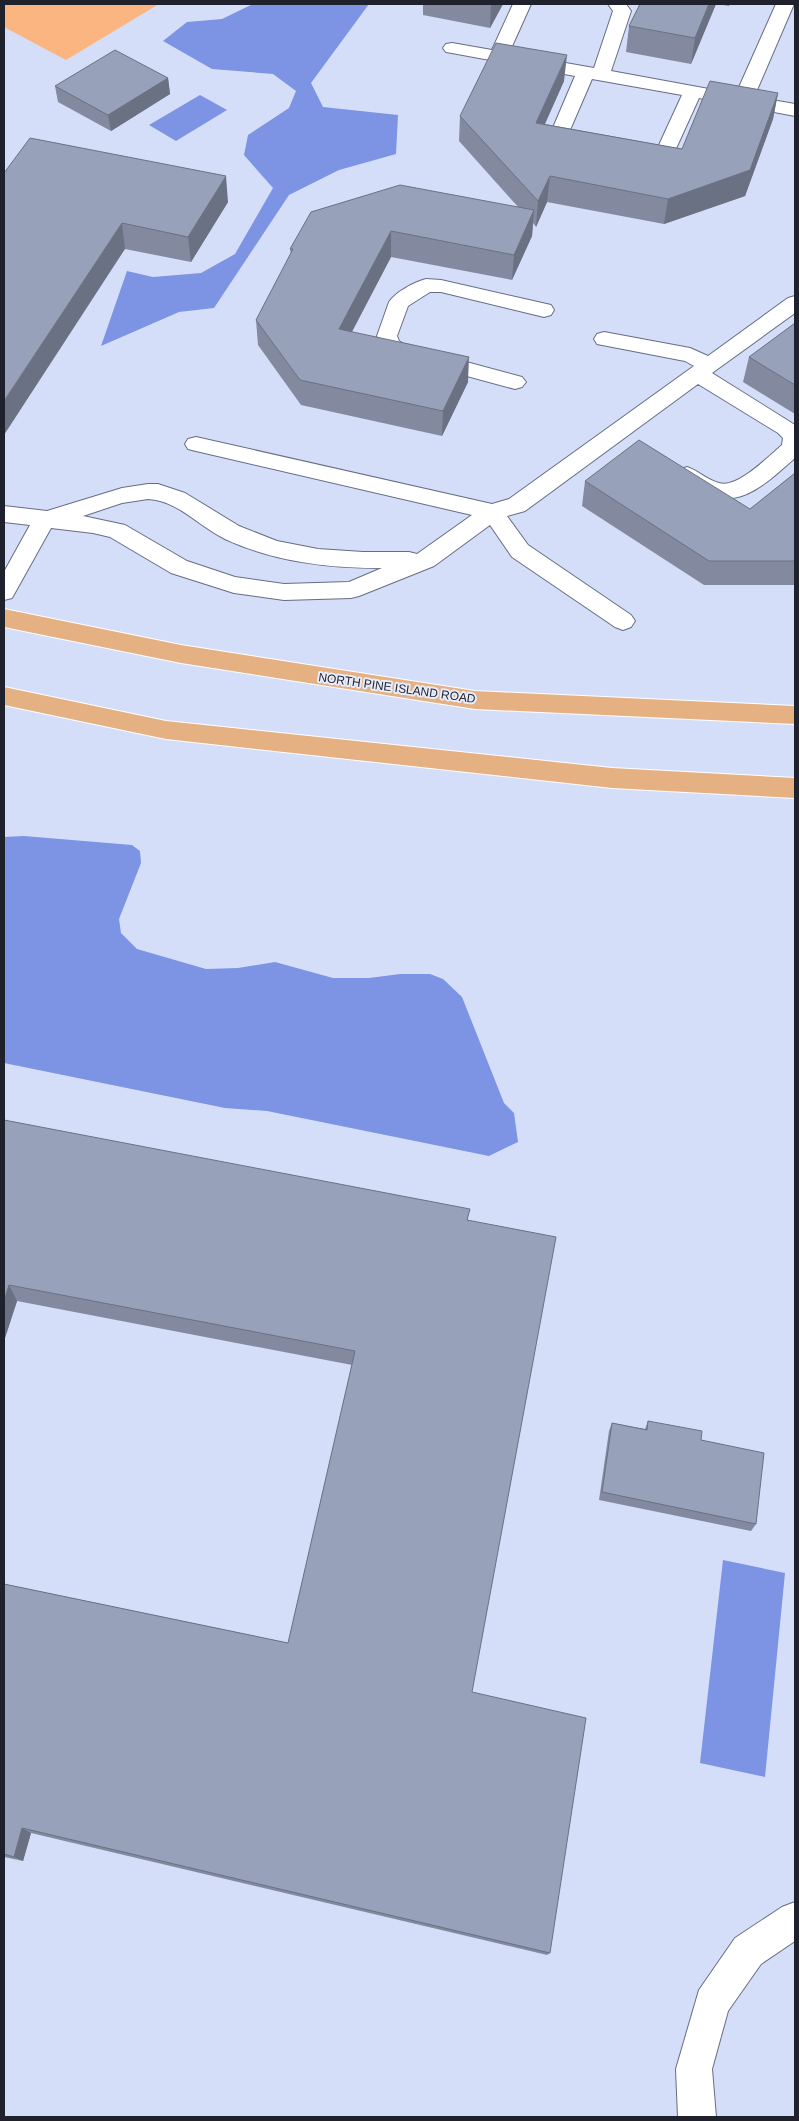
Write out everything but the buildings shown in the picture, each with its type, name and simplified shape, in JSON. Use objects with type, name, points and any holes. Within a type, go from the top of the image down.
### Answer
[{"type":"main road","name":"NORTH PINE ISLAND ROAD","points":[[4,618],[181,654],[475,700],[795,715]]},
{"type":"main road","points":[[4,696],[166,730],[612,778],[795,788]]},
{"type":"street","points":[[498,56],[522,4]]},
{"type":"street","points":[[617,4],[622,11],[594,73],[561,130],[565,141],[580,148],[653,155],[667,149],[693,91]]},
{"type":"street","points":[[743,100],[785,4]]},
{"type":"street","points":[[452,48],[795,110]]},
{"type":"street","points":[[515,382],[400,351],[390,345],[387,336],[399,302],[426,285],[441,286],[544,310]]},
{"type":"street","points":[[4,514],[93,525],[117,531],[179,567],[234,585],[284,592],[351,590],[426,560],[492,512],[517,505],[627,436],[704,369],[795,303]]},
{"type":"street","points":[[604,340],[690,355],[704,369],[786,428],[794,437],[793,448],[741,489],[725,492],[706,487],[666,461]]},
{"type":"street","points":[[196,444],[492,512],[520,551],[623,620]]},
{"type":"street","points":[[4,592],[45,519],[133,492],[159,492],[193,506],[231,531],[274,550],[345,561],[426,560]]},
{"type":"street","points":[[697,2117],[694,2068],[712,2003],[748,1951],[795,1920]]},
{"type":"shaded area","points":[[4,4],[159,4],[66,60],[4,27]]},
{"type":"water","points":[[253,4],[369,4],[311,83],[323,107],[398,115],[396,154],[339,170],[289,195],[214,308],[179,312],[101,346],[127,271],[153,277],[201,273],[235,254],[273,188],[244,155],[248,135],[289,108],[296,91],[273,74],[212,69],[163,41],[187,22],[222,19]]},
{"type":"water","points":[[200,95],[227,110],[176,141],[149,125]]},
{"type":"water","points":[[24,836],[132,845],[140,851],[141,863],[119,919],[121,933],[137,949],[206,969],[238,968],[275,962],[333,978],[430,974],[443,979],[462,997],[504,1103],[514,1113],[518,1142],[489,1156],[267,1111],[225,1108],[4,1063],[4,837]]},
{"type":"water","points":[[723,1560],[785,1573],[765,1777],[700,1763]]}]
